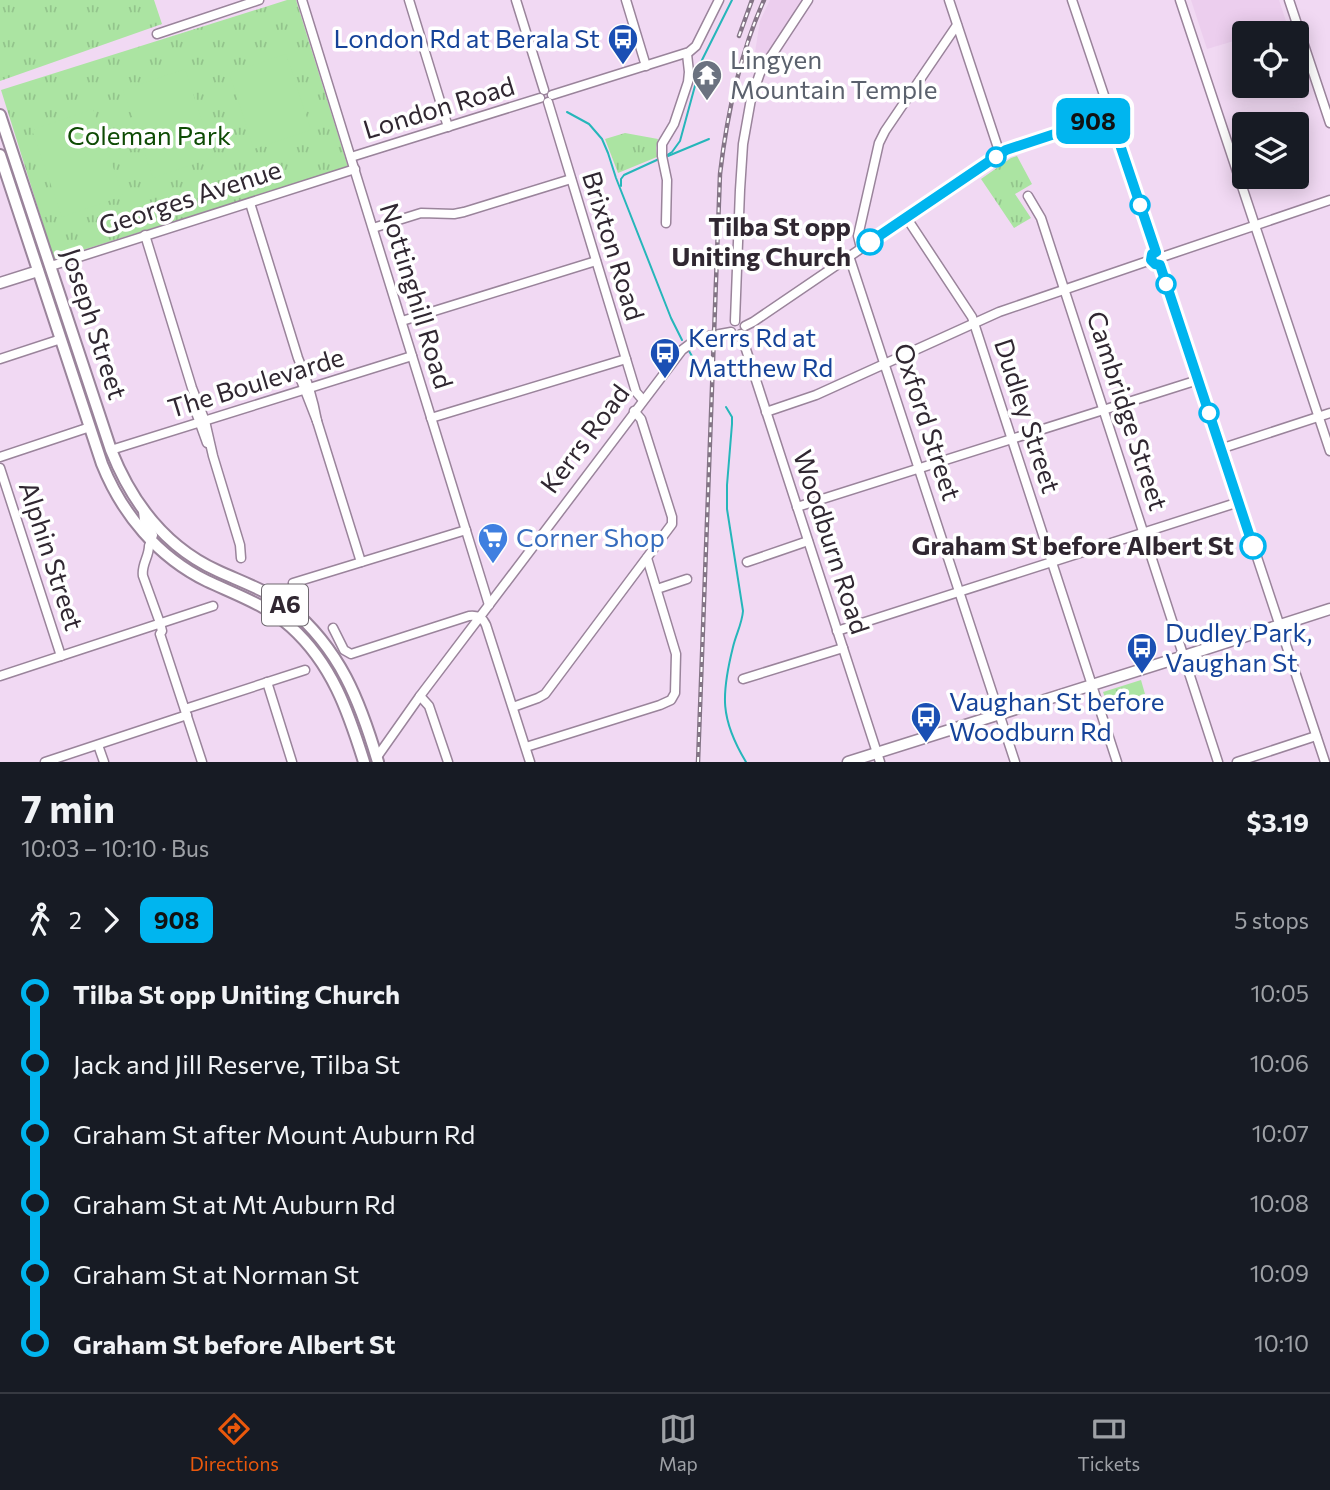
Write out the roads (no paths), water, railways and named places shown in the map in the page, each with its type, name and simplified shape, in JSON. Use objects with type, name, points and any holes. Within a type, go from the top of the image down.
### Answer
[{"type":"highway","name":"Joseph Street","points":[[0,115],[111,450],[120,473],[143,511]]},
{"type":"highway","name":"Joseph Street","points":[[0,155],[112,487],[150,543]]},
{"type":"highway","name":"Georges Avenue","points":[[38,271],[51,266]]},
{"type":"highway","name":"A6","points":[[143,511],[159,530],[186,552],[282,602],[314,631],[333,654],[349,682],[377,759]]},
{"type":"highway","name":"A6","points":[[150,543],[197,576],[269,610],[303,638],[322,660],[335,683],[364,761]]},
{"type":"highway","points":[[364,761],[377,759]]},
{"type":"main road","name":"Georges Avenue","points":[[0,284],[38,271]]},
{"type":"main road","points":[[848,762],[879,757],[999,715],[1330,609]]},
{"type":"street","points":[[157,34],[259,0]]},
{"type":"street","name":"Nottinghill Road","points":[[302,0],[489,605]]},
{"type":"street","points":[[409,0],[448,127]]},
{"type":"street","name":"Brixton Road","points":[[516,0],[636,392],[643,400]]},
{"type":"street","points":[[626,0],[646,66]]},
{"type":"street","points":[[666,223],[667,180],[663,144],[674,124],[688,82],[687,54],[696,46],[719,0]]},
{"type":"street","points":[[808,0],[760,74],[751,99],[740,190],[735,321],[730,326],[734,335],[1000,154],[1012,148],[1108,120]]},
{"type":"street","points":[[949,0],[1000,154]]},
{"type":"street","points":[[1072,0],[1109,110],[1105,112],[1157,256],[1155,264],[1160,265],[1325,762]]},
{"type":"street","points":[[1180,0],[1330,451]]},
{"type":"street","points":[[1289,0],[1330,123]]},
{"type":"street","points":[[861,248],[858,236],[879,143],[957,25]]},
{"type":"street","name":"London Road","points":[[351,157],[687,54]]},
{"type":"street","name":"Georges Avenue","points":[[51,266],[355,169]]},
{"type":"street","points":[[373,228],[421,213],[464,212],[571,178]]},
{"type":"street","name":"Cambridge Street","points":[[1028,196],[1041,218],[1065,289],[1218,762]]},
{"type":"street","points":[[766,412],[816,395],[974,322],[1157,256],[1330,200]]},
{"type":"street","points":[[250,202],[361,562]]},
{"type":"street","name":"Dudley Street","points":[[906,218],[974,322],[1117,762]]},
{"type":"street","points":[[145,235],[242,558]]},
{"type":"street","name":"Oxford Street","points":[[849,256],[1014,762]]},
{"type":"street","points":[[402,321],[596,261]]},
{"type":"street","points":[[735,321],[742,322],[743,330]]},
{"type":"street","name":"Woodburn Road","points":[[743,330],[766,412],[879,757]]},
{"type":"street","name":"Kerrs Road","points":[[377,759],[420,696],[686,345],[703,336],[731,332]]},
{"type":"street","points":[[0,359],[61,339]]},
{"type":"street","name":"The Boulevarde","points":[[111,450],[412,356]]},
{"type":"street","points":[[431,418],[626,359]]},
{"type":"street","points":[[797,507],[1198,380]]},
{"type":"street","points":[[513,707],[545,694],[671,526],[673,520],[641,419],[634,411]]},
{"type":"street","points":[[1220,449],[1330,413]]},
{"type":"street","points":[[0,457],[90,427]]},
{"type":"street","name":"Alphin Street","points":[[0,468],[61,656]]},
{"type":"street","points":[[837,631],[1238,502]]},
{"type":"street","name":"Joseph Street","points":[[143,511],[144,520],[153,535],[139,566],[139,573],[202,762]]},
{"type":"street","points":[[293,583],[466,530]]},
{"type":"street","points":[[747,562],[808,541]]},
{"type":"street","points":[[526,747],[671,700],[675,693],[676,654],[647,558]]},
{"type":"street","points":[[657,589],[687,579]]},
{"type":"street","points":[[0,676],[213,606]]},
{"type":"street","points":[[332,628],[344,650],[354,654],[469,616],[480,618],[486,625],[530,762]]},
{"type":"street","points":[[743,679],[843,648]]},
{"type":"street","points":[[45,762],[304,670]]},
{"type":"street","points":[[267,682],[292,762]]},
{"type":"street","points":[[420,696],[429,706],[448,762]]},
{"type":"street","points":[[1237,762],[1316,736]]},
{"type":"street","points":[[99,745],[104,762]]},
{"type":"waterway","points":[[664,157],[672,152],[680,141],[702,60],[732,0]]},
{"type":"waterway","points":[[567,112],[589,124],[602,139],[682,340]]},
{"type":"waterway","points":[[668,156],[709,139]]},
{"type":"waterway","points":[[621,186],[624,175],[659,159]]},
{"type":"waterway","points":[[689,351],[703,375]]},
{"type":"waterway","points":[[726,407],[732,417],[727,509],[743,611],[726,679],[725,706],[731,733],[746,762]]},
{"type":"railway","points":[[739,36],[752,0]]},
{"type":"railway","points":[[698,762],[720,174],[735,86],[764,0]]},
{"type":"place","name":"London Rd at Berala St","points":[[623,66]]},
{"type":"place","name":"Lingyen Mountain Temple","points":[[707,102]]},
{"type":"place","name":"Tilba St opp Uniting Church","points":[[870,242]]},
{"type":"place","name":"Kerrs Rd at Matthew Rd","points":[[665,380]]},
{"type":"place","name":"Graham St before Albert St","points":[[1253,546]]},
{"type":"place","name":"Corner Shop","points":[[493,565]]},
{"type":"place","name":"Dudley Park, Vaughan St","points":[[1142,675]]},
{"type":"place","name":"Vaughan St before Woodburn Rd","points":[[926,744]]},
{"type":"park label","name":"Coleman Park","points":[[149,136]]}]
